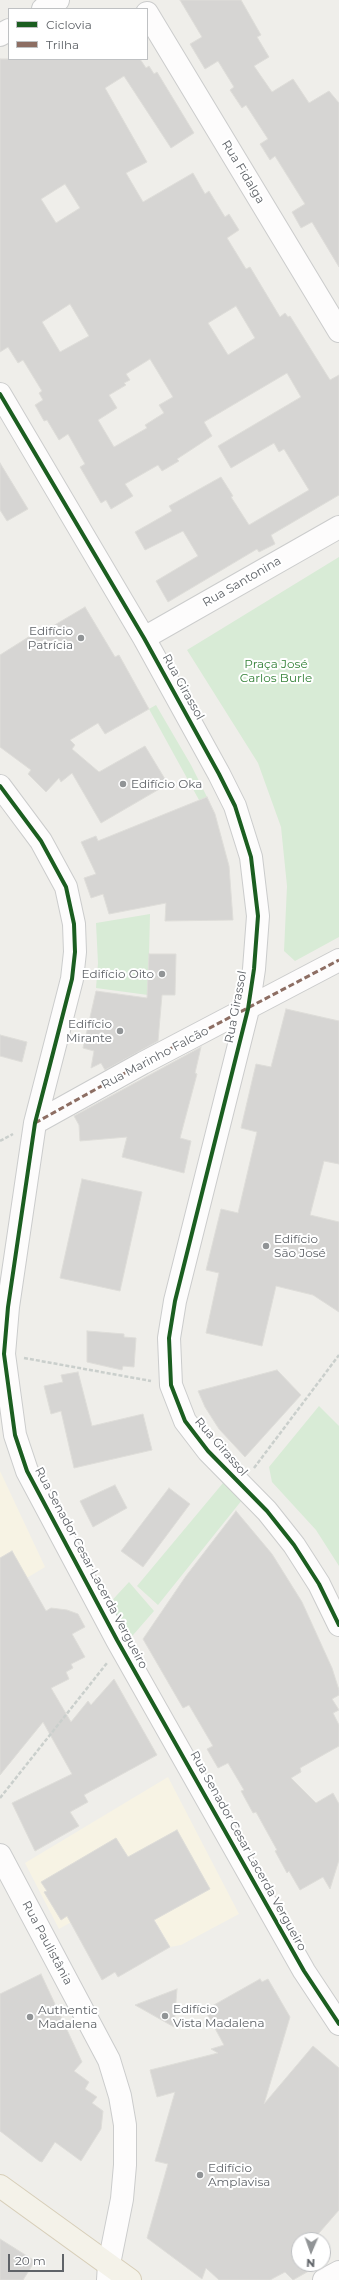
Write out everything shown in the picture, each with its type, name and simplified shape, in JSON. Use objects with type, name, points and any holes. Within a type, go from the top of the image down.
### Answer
[{"type":"main road","points":[[0,2186],[109,2272],[130,2280]]},
{"type":"street","points":[[45,8],[58,0]]},
{"type":"street","name":"Rua Fidalga","points":[[148,15],[339,331]]},
{"type":"street","name":"Rua Girassol","points":[[0,394],[144,638],[219,774],[235,806],[251,857],[258,916],[254,969],[248,1009],[175,1301],[169,1338],[171,1385],[185,1421],[208,1451],[267,1511],[294,1545],[318,1584],[339,1625]]},
{"type":"street","name":"Rua Santonina","points":[[144,638],[339,527]]},
{"type":"street","name":"Rua Senador Cesar Lacerda Vergueiro","points":[[0,786],[41,841],[66,887],[74,924],[75,952],[72,979],[35,1123],[8,1307],[4,1354],[15,1435],[26,1471],[121,1645],[304,1971],[339,2024]]},
{"type":"street","name":"Rua Marinho Falcão","points":[[35,1123],[143,1063],[339,960]]},
{"type":"street","name":"Rua Paulistânia","points":[[3,1862],[109,2060],[120,2096],[125,2125],[125,2165],[122,2199],[109,2272]]},
{"type":"street","points":[[324,2280],[339,2272]]},
{"type":"path","points":[[4,1354],[171,1385]]},
{"type":"path","points":[[241,1485],[339,1355]]},
{"type":"path","points":[[0,1798],[121,1645]]},
{"type":"shaded area","points":[[0,1471],[45,1567],[0,1594]]},
{"type":"shaded area","points":[[168,1777],[239,1914],[181,1945],[170,1947],[135,1886],[59,1929],[25,1863]]},
{"type":"green space","name":"Praça José Carlos Burle","points":[[339,557],[339,937],[295,961],[284,951],[287,886],[281,827],[258,763],[187,650]]},
{"type":"green space","points":[[156,705],[191,765],[207,797],[199,800],[149,709]]},
{"type":"green space","points":[[150,914],[148,995],[96,988],[98,963],[96,923]]},
{"type":"green space","points":[[319,1406],[339,1426],[339,1566],[316,1530],[272,1482],[269,1467]]},
{"type":"green space","points":[[223,1483],[242,1500],[158,1605],[137,1586]]},
{"type":"green space","points":[[129,1582],[154,1611],[127,1642],[105,1608]]},
{"type":"building","points":[[180,0],[241,0],[261,35],[257,37],[269,57],[254,66],[272,92],[293,79],[309,103],[329,91],[339,103],[339,267],[312,222],[301,228],[292,212],[305,204],[275,156],[270,160],[260,144],[268,139],[246,105],[242,108],[230,90],[234,87],[218,61],[205,69],[190,44],[202,37]]},
{"type":"building","points":[[0,59],[141,60],[146,68],[149,66],[154,74],[157,72],[194,133],[171,148],[124,76],[105,88],[147,162],[126,173],[143,202],[193,173],[205,194],[209,191],[225,217],[229,214],[239,230],[227,238],[246,269],[250,267],[280,317],[285,313],[288,317],[290,316],[330,380],[339,375],[339,495],[271,535],[275,544],[259,552],[257,549],[168,602],[156,581],[198,556],[183,531],[145,550],[135,532],[172,511],[169,506],[221,477],[233,496],[231,497],[249,525],[309,490],[284,449],[279,452],[274,443],[231,468],[218,446],[301,397],[287,373],[204,422],[212,436],[177,459],[179,461],[162,471],[158,465],[125,484],[133,496],[111,509],[106,500],[101,503],[80,467],[85,464],[68,434],[59,440],[47,420],[44,421],[35,405],[43,400],[39,393],[42,391],[23,360],[18,363],[8,347],[0,352]],"holes":[[[65,184],[80,208],[56,223],[41,199]],[[70,304],[89,336],[60,352],[42,322]],[[236,306],[255,338],[228,355],[208,323]],[[150,359],[173,397],[159,405],[164,413],[145,425],[147,428],[114,447],[98,420],[117,408],[109,395],[126,385],[124,383],[130,380],[126,374]]]},
{"type":"building","points":[[0,463],[28,509],[7,521],[0,510]]},
{"type":"building","points":[[85,607],[115,657],[119,655],[149,709],[105,734],[98,723],[70,740],[75,745],[72,749],[99,772],[145,746],[168,784],[101,823],[72,773],[61,782],[59,778],[46,792],[28,774],[31,770],[0,747],[0,655],[46,626],[48,629]]},
{"type":"building","points":[[207,797],[215,814],[229,866],[233,920],[165,921],[166,903],[109,914],[103,894],[91,898],[84,878],[96,874],[81,842],[96,836],[98,841]]},
{"type":"building","points":[[149,954],[176,954],[175,995],[162,995],[158,1041],[105,1070],[101,1063],[91,1068],[94,1051],[83,1048],[96,991],[147,998]]},
{"type":"building","points":[[286,1009],[339,1021],[339,1164],[324,1161],[310,1215],[339,1222],[339,1312],[313,1295],[276,1286],[262,1346],[206,1333],[219,1273],[206,1270],[221,1209],[238,1213],[257,1132],[241,1128],[256,1064],[271,1067]]},
{"type":"building","points":[[0,1035],[27,1042],[22,1062],[0,1056]]},
{"type":"building","points":[[201,1047],[195,1073],[197,1074],[180,1138],[191,1141],[184,1173],[122,1157],[127,1137],[80,1141],[79,1125],[74,1116]]},
{"type":"building","points":[[82,1179],[142,1192],[120,1291],[60,1278]]},
{"type":"building","points":[[87,1331],[124,1334],[124,1337],[136,1338],[134,1367],[123,1366],[122,1370],[87,1362]]},
{"type":"building","points":[[277,1370],[301,1395],[245,1457],[219,1429],[205,1407],[198,1391]]},
{"type":"building","points":[[78,1372],[92,1426],[143,1414],[152,1450],[74,1468],[61,1411],[51,1414],[44,1386],[63,1382],[61,1375]]},
{"type":"building","points":[[115,1485],[127,1508],[93,1527],[80,1501]]},
{"type":"building","points":[[169,1488],[190,1504],[143,1567],[121,1551]]},
{"type":"building","points":[[236,1511],[272,1554],[302,1602],[332,1668],[339,1690],[339,1695],[332,1699],[339,1710],[333,1713],[339,1725],[339,1746],[300,1768],[301,1772],[291,1778],[316,1803],[333,1793],[339,1804],[339,1860],[330,1889],[323,1877],[300,1890],[289,1871],[287,1873],[275,1851],[277,1850],[256,1812],[253,1813],[241,1791],[244,1790],[228,1763],[218,1768],[207,1749],[213,1746],[189,1705],[183,1708],[143,1639],[186,1576]]},
{"type":"building","points":[[12,1551],[46,1611],[51,1608],[67,1610],[78,1614],[85,1627],[72,1634],[85,1657],[71,1664],[73,1668],[66,1672],[69,1679],[51,1688],[71,1722],[88,1701],[91,1705],[114,1679],[157,1755],[84,1795],[88,1802],[70,1812],[79,1826],[35,1851],[12,1803],[72,1774],[43,1722],[0,1775],[0,1558]]},
{"type":"building","points":[[177,1830],[210,1889],[154,1920],[170,1947],[118,1977],[115,1972],[102,1980],[67,1916],[61,1920],[44,1892],[47,1891],[41,1882],[116,1838],[128,1857]]},
{"type":"building","points":[[41,1974],[82,2062],[74,2071],[89,2082],[85,2089],[97,2097],[92,2103],[103,2111],[101,2129],[81,2161],[55,2142],[42,2162],[39,2161],[0,2131],[0,1994]]},
{"type":"building","points":[[260,1979],[262,1982],[268,1979],[290,2017],[264,2104],[313,2046],[339,2068],[339,2210],[320,2232],[291,2232],[291,2272],[307,2272],[293,2280],[285,2272],[270,2280],[219,2280],[206,2268],[202,2279],[147,2238],[168,2164],[155,2161],[175,2092],[157,2097],[150,2070],[218,2053],[211,2049],[224,2045],[205,2010]]},
{"type":"building","name":"Edifício Vista Madalena","points":[[177,1989],[174,2027],[135,2005]]},
{"type":"building","points":[[0,2239],[35,2261],[23,2280],[0,2280]]},
{"type":"marked path","points":[[35,1123],[143,1063],[339,960]]},
{"type":"cycle path","points":[[0,394],[144,638],[219,774],[235,806],[251,857],[258,916],[254,969],[248,1009],[175,1301],[169,1338],[171,1385],[185,1421],[208,1451],[267,1511],[294,1545],[319,1584],[339,1625]]},
{"type":"cycle path","points":[[0,786],[41,841],[66,887],[74,924],[75,952],[72,979],[35,1123],[8,1307],[4,1354],[15,1435],[27,1471],[117,1640],[304,1971],[339,2024]]},
{"type":"place","name":"Edifício Patrícia","points":[[81,638]]},
{"type":"place","name":"Edifício Oka","points":[[123,784]]},
{"type":"place","name":"Edifício Oito","points":[[162,974]]},
{"type":"place","name":"Edifício Mirante","points":[[120,1031]]},
{"type":"place","name":"Edifício São José","points":[[266,1246]]},
{"type":"place","name":"Edifício Vista Madalena","points":[[165,2016]]},
{"type":"place","name":"Authentic Madalena","points":[[30,2017]]},
{"type":"place","name":"Edifício Amplavisa","points":[[200,2175]]}]
